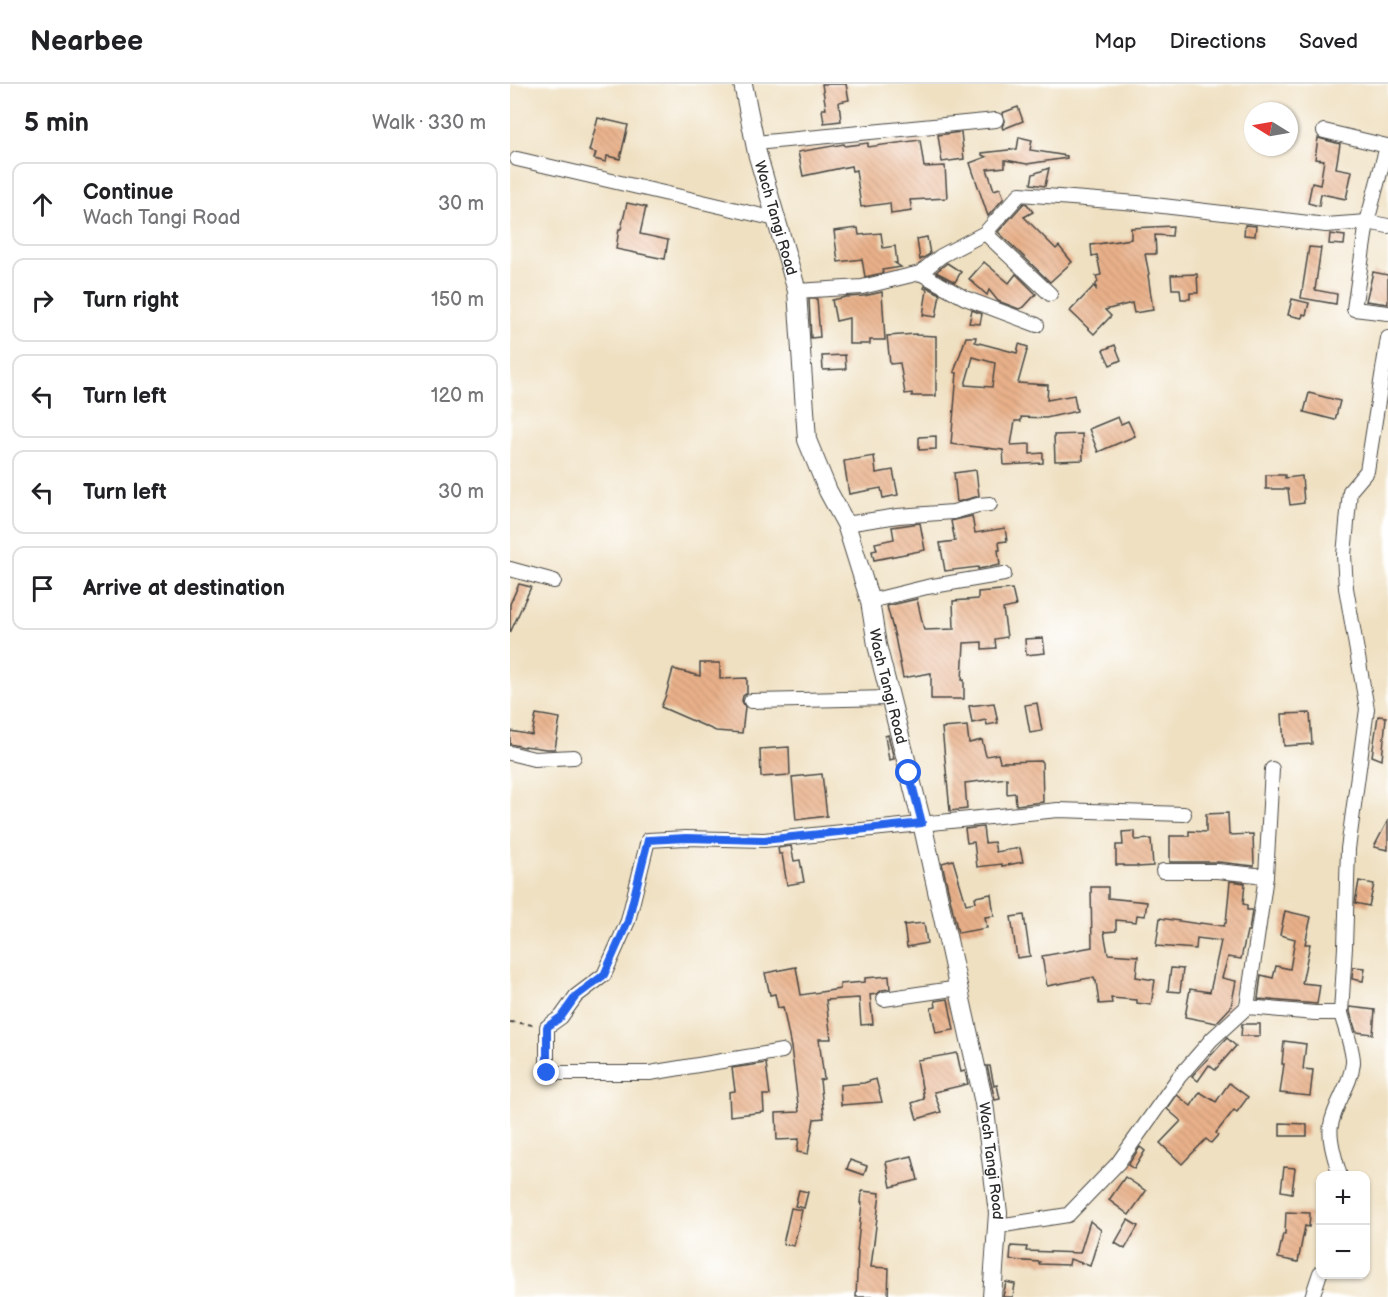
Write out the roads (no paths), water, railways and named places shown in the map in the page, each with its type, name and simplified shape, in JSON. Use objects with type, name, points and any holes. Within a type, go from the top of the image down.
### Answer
[{"type":"main road","name":"Wach Tangi Road","points":[[743,84],[755,143],[797,291],[807,440],[828,491],[846,524],[870,601],[877,645],[922,823],[984,1103],[998,1213],[992,1297]]},
{"type":"street","points":[[755,143],[996,120]]},
{"type":"street","points":[[1324,131],[1387,146],[1367,222],[1354,309],[1388,312]]},
{"type":"street","points":[[517,159],[776,219]]},
{"type":"street","points":[[797,291],[862,287],[920,273],[941,256],[985,234],[1020,194],[1149,205],[1326,225],[1367,222],[1388,226]]},
{"type":"street","points":[[985,234],[1050,294]]},
{"type":"street","points":[[920,273],[965,297],[1037,324]]},
{"type":"street","points":[[1339,1171],[1330,1127],[1351,1074],[1354,1060],[1341,1013],[1348,849],[1367,709],[1346,588],[1344,555],[1350,491],[1367,471],[1388,338]]},
{"type":"street","points":[[846,524],[898,516],[953,513],[978,505],[990,504]]},
{"type":"street","points":[[510,569],[554,581]]},
{"type":"street","points":[[870,601],[927,587],[1004,574]]},
{"type":"street","points":[[751,700],[890,698]]},
{"type":"street","points":[[510,753],[534,759],[574,757]]},
{"type":"street","points":[[998,1226],[1068,1215],[1118,1163],[1179,1077],[1212,1039],[1247,1007],[1266,876],[1272,769]]},
{"type":"street","points":[[782,1051],[650,1073],[547,1073],[547,1027],[561,1017],[576,996],[604,975],[628,921],[648,840],[686,838],[764,840],[1058,810],[1184,814]]},
{"type":"street","points":[[1163,871],[1217,871],[1266,876]]},
{"type":"street","points":[[884,999],[959,988]]},
{"type":"street","points":[[1247,1007],[1341,1013]]},
{"type":"street","points":[[1312,1297],[1318,1279]]}]
